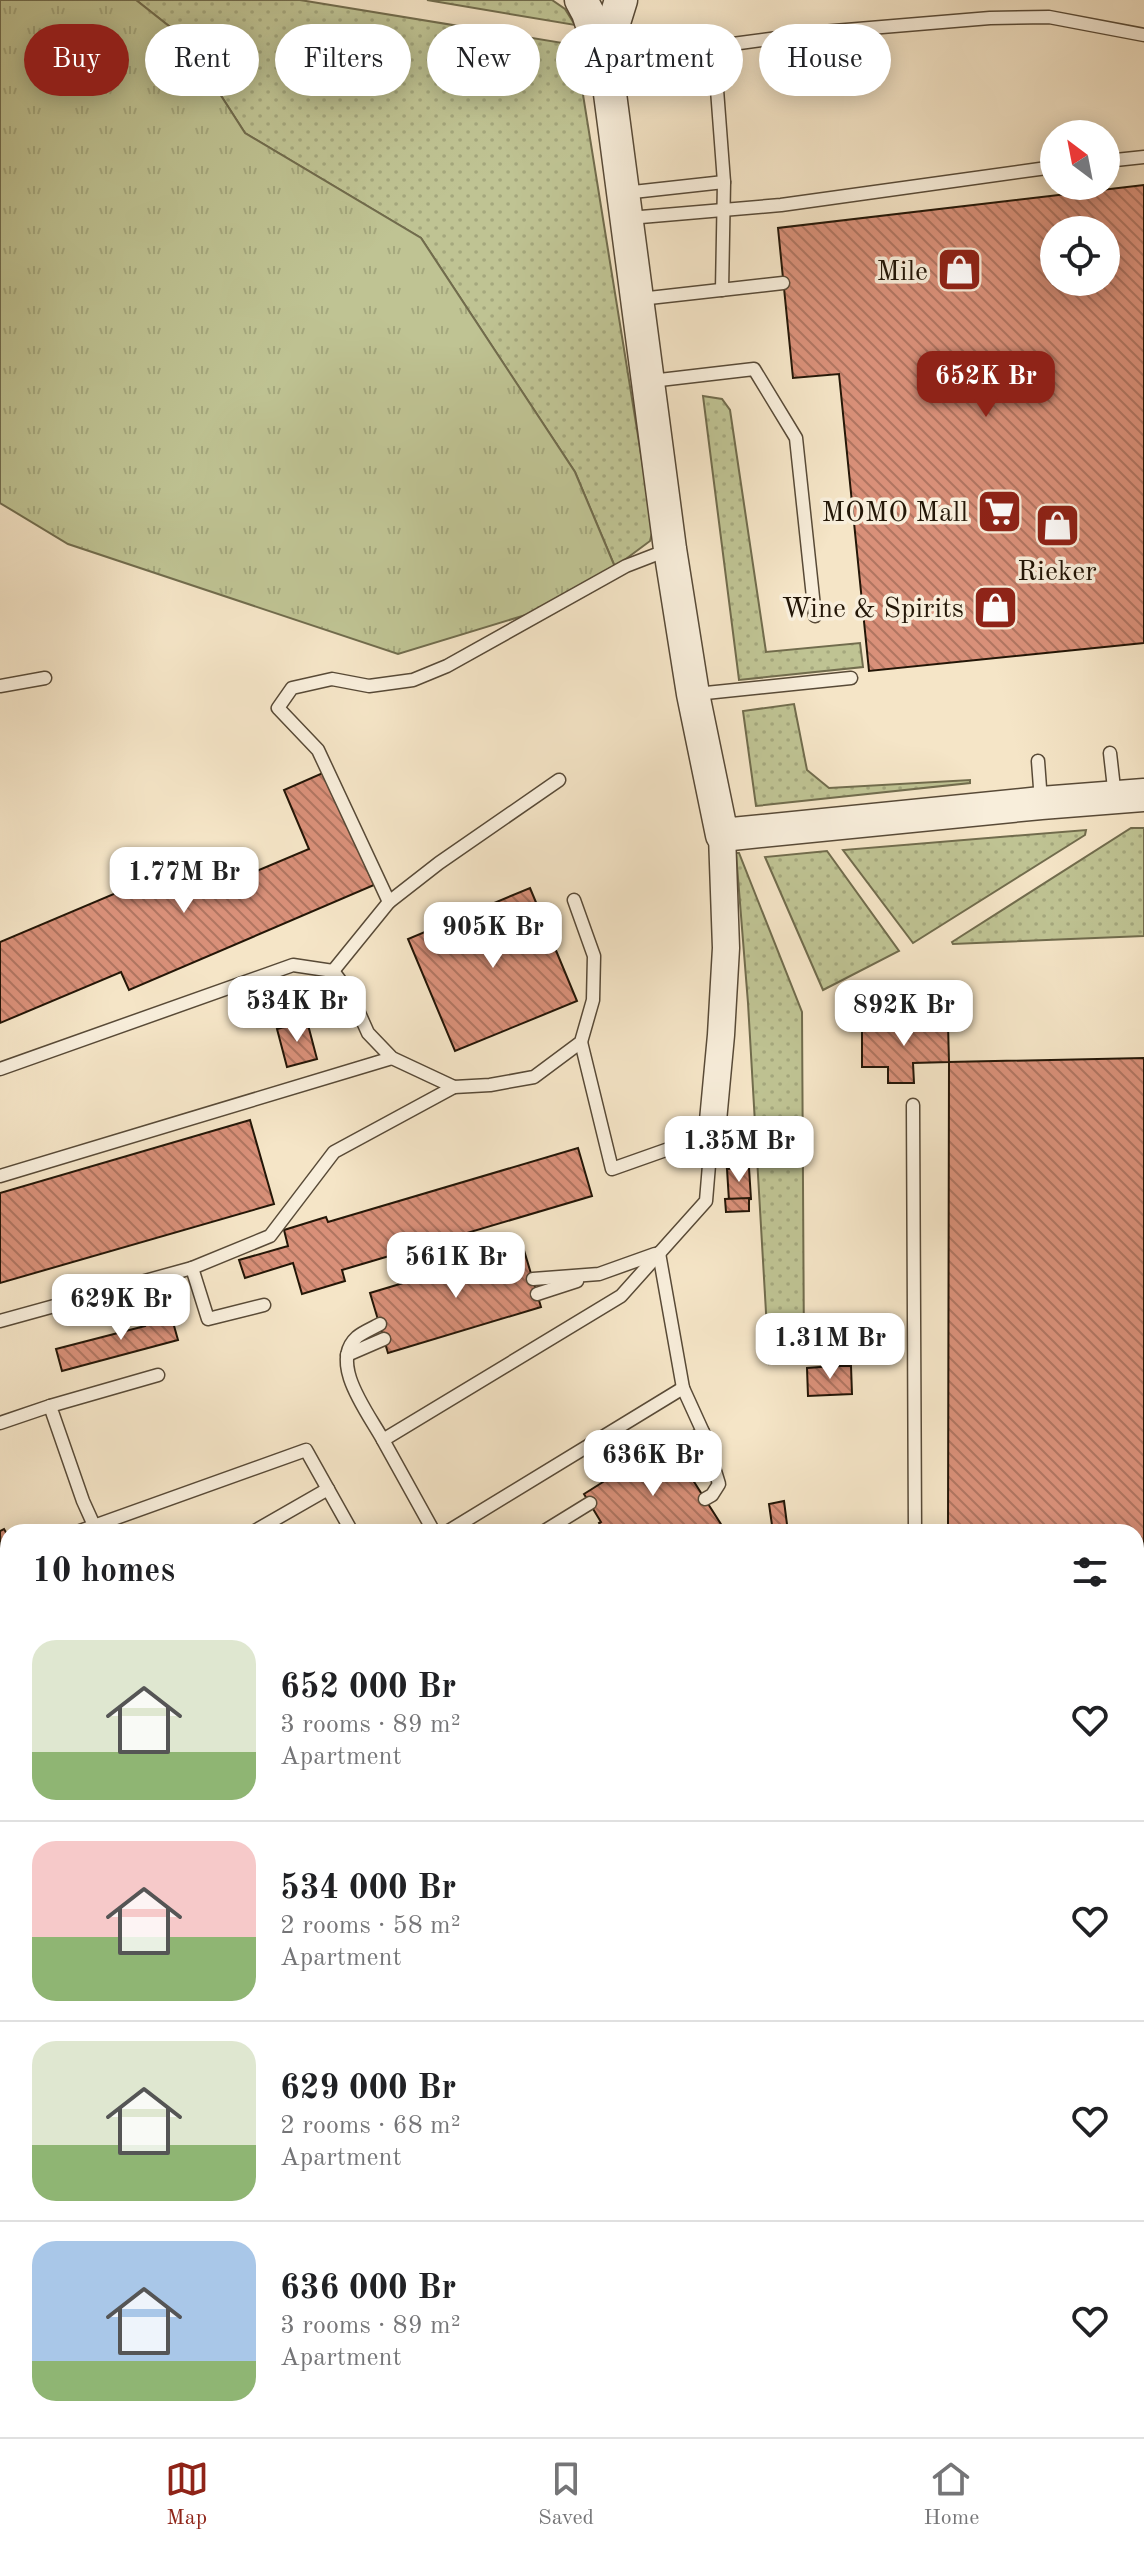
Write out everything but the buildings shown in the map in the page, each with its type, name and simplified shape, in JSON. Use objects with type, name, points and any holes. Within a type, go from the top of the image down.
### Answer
[{"type":"street","points":[[581,0],[592,24]]},
{"type":"street","points":[[614,24],[621,0]]},
{"type":"street","points":[[610,96],[670,549],[693,694],[722,835],[726,948],[711,1144]]},
{"type":"street","points":[[722,835],[1130,796]]},
{"type":"lane","points":[[722,290],[724,182],[715,63],[725,45],[935,21],[990,18],[1049,17],[1144,35]]},
{"type":"lane","points":[[1120,160],[1144,157]]},
{"type":"lane","points":[[624,206],[724,211],[1040,169]]},
{"type":"lane","points":[[624,206],[724,182]]},
{"type":"lane","points":[[637,299],[783,283]]},
{"type":"lane","points":[[647,382],[754,369],[796,438],[815,616]]},
{"type":"lane","points":[[389,902],[318,750],[278,708],[292,688],[332,679],[369,686],[413,680],[447,666],[626,566],[670,549]]},
{"type":"lane","points":[[0,686],[45,678]]},
{"type":"lane","points":[[693,694],[851,678]]},
{"type":"lane","points":[[1110,753],[1130,796]]},
{"type":"lane","points":[[1038,761],[1041,803]]},
{"type":"lane","points":[[333,971],[389,902],[439,863],[559,780]]},
{"type":"lane","points":[[383,1440],[621,1296],[706,1201],[711,1144],[612,1169],[581,1042],[593,1000],[594,956],[574,900]]},
{"type":"lane","points":[[0,1069],[293,965],[333,971],[351,995],[368,1033],[392,1058],[454,1087]]},
{"type":"lane","points":[[0,1321],[192,1268],[270,1236],[334,1152],[454,1087],[490,1085],[534,1077],[581,1042]]},
{"type":"lane","points":[[0,1176],[392,1058]]},
{"type":"lane","points":[[913,1105],[915,1524]]},
{"type":"lane","points":[[537,1294],[659,1253]]},
{"type":"lane","points":[[659,1253],[683,1388],[703,1432],[719,1484],[705,1499]]},
{"type":"lane","points":[[192,1268],[208,1319],[264,1305]]},
{"type":"lane","points":[[533,1279],[599,1274]]},
{"type":"lane","points":[[380,1324],[356,1338],[345,1356],[348,1375],[430,1524]]},
{"type":"lane","points":[[345,1356],[384,1339]]},
{"type":"lane","points":[[0,1423],[158,1375]]},
{"type":"lane","points":[[460,1524],[683,1388]]},
{"type":"lane","points":[[50,1406],[94,1524]]},
{"type":"lane","points":[[674,1450],[703,1432]]},
{"type":"lane","points":[[106,1524],[306,1450],[348,1524]]},
{"type":"lane","points":[[267,1524],[328,1489]]},
{"type":"lane","points":[[556,1524],[590,1503]]},
{"type":"green space","points":[[0,0],[136,0],[166,24],[145,24],[145,96],[221,96],[245,133],[421,238],[575,472],[615,567],[529,614],[398,654],[68,544],[0,503]]},
{"type":"green space","points":[[136,0],[300,0],[447,24],[427,24],[427,96],[540,96],[540,39],[556,42],[556,96],[583,96],[653,529],[650,541],[615,567],[575,472],[421,238],[245,133],[221,96],[259,96],[259,24],[166,24]]},
{"type":"green space","points":[[427,0],[552,0],[565,9],[574,24]]},
{"type":"green space","points":[[703,396],[722,399],[730,410],[766,652],[860,643],[863,667],[739,680]]},
{"type":"green space","points":[[794,704],[807,770],[829,788],[970,780],[970,783],[756,806],[743,711]]},
{"type":"green space","points":[[1131,828],[1144,828],[1144,936],[953,944],[952,942]]},
{"type":"green space","points":[[1086,830],[1085,835],[913,943],[843,850]]},
{"type":"green space","points":[[827,851],[899,951],[823,990],[765,857]]},
{"type":"green space","points":[[736,853],[739,853],[802,1012],[804,1356],[769,1364],[748,1003]]},
{"type":"place","name":"Mile","points":[[959,270]]},
{"type":"place","name":"MOMO Mall","points":[[999,511]]},
{"type":"place","name":"Rieker","points":[[1057,526]]},
{"type":"place","name":"Wine & Spirits","points":[[995,607]]}]
